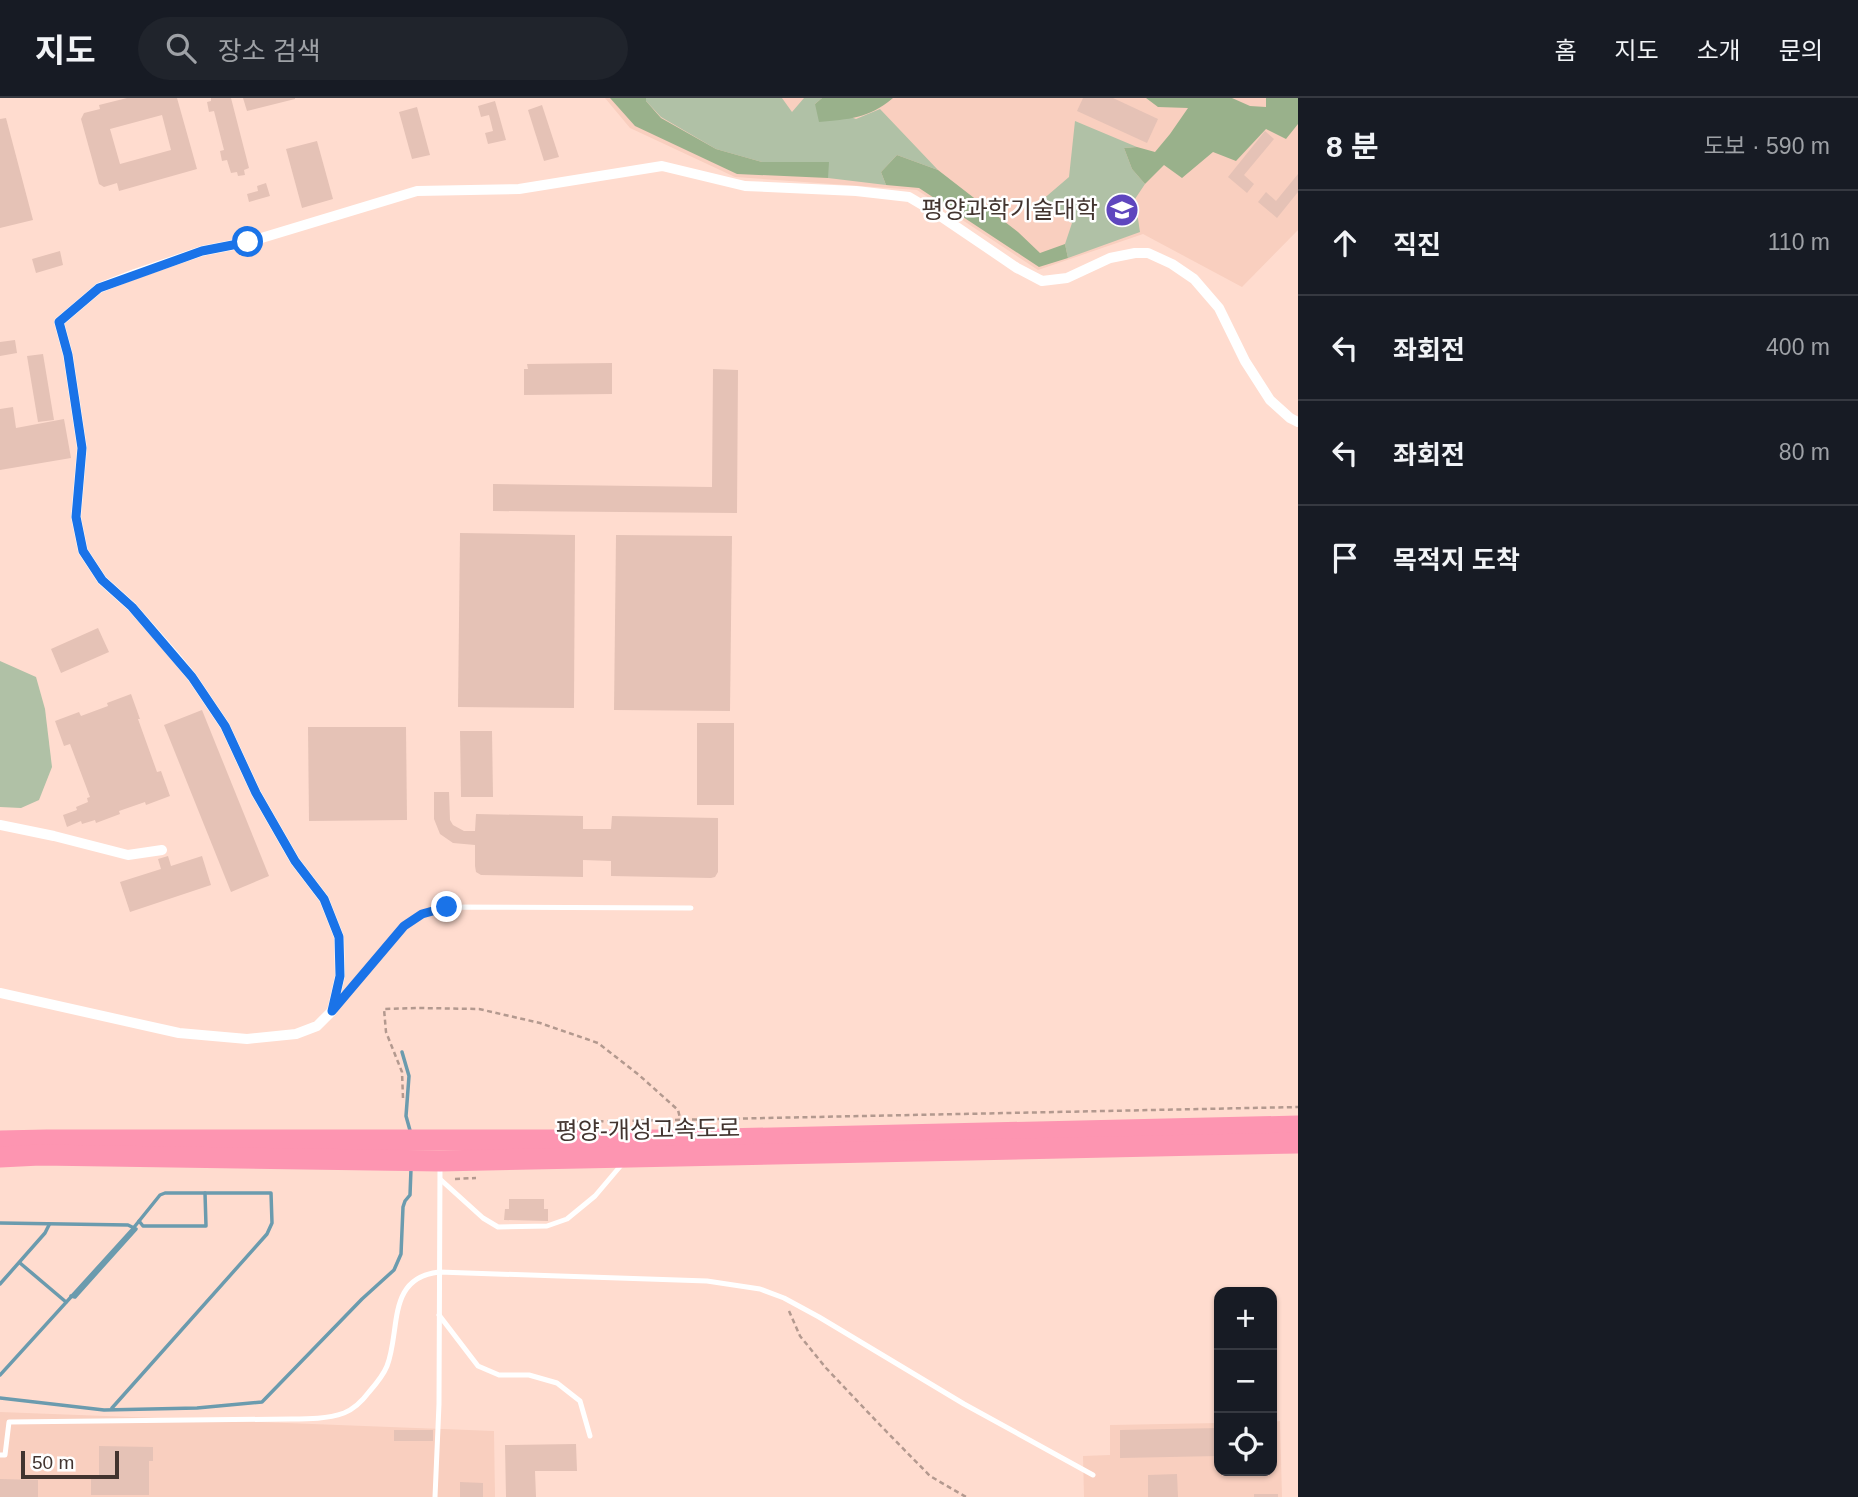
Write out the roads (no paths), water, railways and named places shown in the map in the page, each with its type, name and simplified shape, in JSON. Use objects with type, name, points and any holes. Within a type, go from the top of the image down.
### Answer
[{"type":"highway","name":"평양-개성고속도로","points":[[435,1160],[681,1140],[1298,1126]]},
{"type":"highway","name":"평양-개성고속도로","points":[[0,1141],[61,1140],[406,1151],[435,1160],[1298,1143]]},
{"type":"highway","name":"평양-개성고속도로","points":[[0,1157],[406,1151]]},
{"type":"street","points":[[0,993],[179,1032],[247,1039],[296,1034],[317,1026],[332,1011],[340,976],[339,937],[324,899],[295,861],[256,793],[225,726],[192,677],[132,607],[102,580],[83,551],[76,517],[82,448],[68,355],[59,322],[99,288],[202,251],[248,242],[417,191],[519,189],[662,166],[745,186],[856,191],[909,197],[1017,268],[1042,281],[1067,278],[1110,258],[1148,253],[1195,279],[1219,309],[1245,361],[1270,401],[1298,422]]},
{"type":"street","points":[[0,825],[128,855],[162,850]]},
{"type":"lane","points":[[332,1011],[404,926],[430,911],[447,907],[691,908]]},
{"type":"lane","points":[[435,1160],[483,1219],[498,1227],[547,1226],[567,1220],[595,1196],[629,1157]]},
{"type":"lane","points":[[435,1160],[439,1272],[439,1404],[435,1497]]},
{"type":"lane","points":[[0,1455],[5,1455],[9,1422],[291,1419],[322,1418],[347,1412],[363,1399],[382,1376],[388,1363],[397,1308],[406,1288],[420,1277],[439,1272],[707,1281],[760,1289],[820,1317],[964,1404],[1093,1475]]},
{"type":"lane","points":[[439,1315],[478,1366],[499,1375],[528,1375],[557,1383],[580,1401],[590,1436]]},
{"type":"waterway","points":[[402,1052],[409,1076],[406,1116],[411,1134]]},
{"type":"waterway","points":[[0,1398],[104,1410],[197,1408],[262,1402],[362,1299],[394,1270],[401,1254],[403,1207],[410,1195],[411,1169]]},
{"type":"waterway","points":[[139,1221],[143,1226],[206,1226],[205,1193]]},
{"type":"waterway","points":[[0,1375],[131,1231],[160,1195],[271,1193],[272,1223],[267,1234],[112,1408]]},
{"type":"waterway","points":[[0,1223],[128,1225],[136,1229],[75,1297],[71,1296]]},
{"type":"waterway","points":[[0,1284],[49,1225]]},
{"type":"waterway","points":[[20,1263],[66,1302]]},
{"type":"place","name":"평양과학기술대학","points":[[1122,210]]}]
